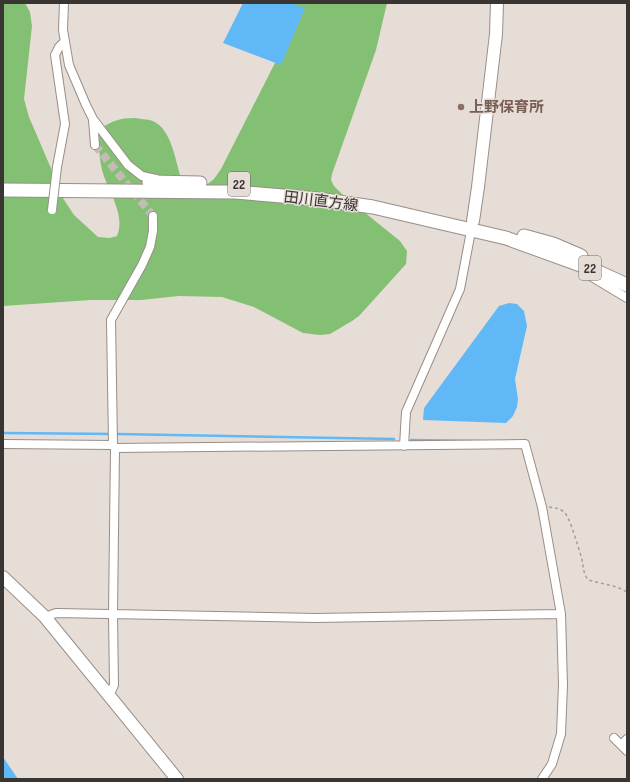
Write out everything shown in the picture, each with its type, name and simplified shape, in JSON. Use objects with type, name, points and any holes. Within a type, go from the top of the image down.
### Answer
[{"type":"main road","name":"田川直方線","points":[[3,182],[236,184],[364,197],[508,235],[627,275]]},
{"type":"main road","name":"田川直方線","points":[[3,190],[235,192],[318,199],[373,207],[472,225]]},
{"type":"main road","name":"田川直方線","points":[[552,249],[594,270],[627,284]]},
{"type":"street","points":[[64,3],[64,30],[69,65],[93,119],[128,165],[142,176],[178,183]]},
{"type":"street","points":[[404,446],[406,412],[460,289],[478,188],[496,34],[497,3]]},
{"type":"street","points":[[52,210],[57,167],[65,124],[55,55],[59,47],[65,41]]},
{"type":"street","points":[[93,119],[95,145]]},
{"type":"street","points":[[109,696],[114,685],[114,446],[111,320],[142,265],[150,247],[153,231],[153,216]]},
{"type":"street","points":[[594,270],[592,277],[627,298]]},
{"type":"street","points":[[3,444],[114,446],[404,446],[525,444],[542,507],[561,614],[563,685],[562,734],[552,764],[542,779]]},
{"type":"street","points":[[3,577],[45,616],[177,779]]},
{"type":"street","points":[[45,616],[56,613],[316,618],[561,614]]},
{"type":"street","points":[[614,738],[624,748],[627,739]]},
{"type":"path","points":[[542,507],[557,508],[565,513],[570,523],[581,557],[584,573],[588,580],[617,587],[627,592]]},
{"type":"green space","points":[[3,3],[25,3],[30,12],[32,26],[24,99],[29,117],[56,180],[57,189],[74,215],[98,237],[110,238],[117,236],[119,220],[118,211],[102,170],[99,150],[100,129],[116,120],[134,118],[153,121],[165,131],[169,138],[181,178],[205,186],[214,179],[221,169],[278,57],[293,3],[387,3],[376,50],[331,180],[334,186],[343,195],[400,241],[407,251],[406,264],[359,316],[330,334],[320,335],[303,333],[254,307],[222,297],[179,296],[141,300],[91,300],[3,306]]},
{"type":"water","points":[[243,3],[291,3],[305,8],[281,65],[223,43]]},
{"type":"water","points":[[509,303],[517,304],[524,311],[527,326],[515,379],[518,399],[517,407],[513,416],[506,423],[423,420],[424,408],[499,306]]},
{"type":"water","points":[[3,757],[18,779],[3,779]]},
{"type":"waterway","points":[[3,433],[394,439]]},
{"type":"waterway","points":[[411,440],[483,441]]},
{"type":"tunnel","points":[[95,145],[153,216]]},
{"type":"place","name":"上野保育所","points":[[461,107]]}]
